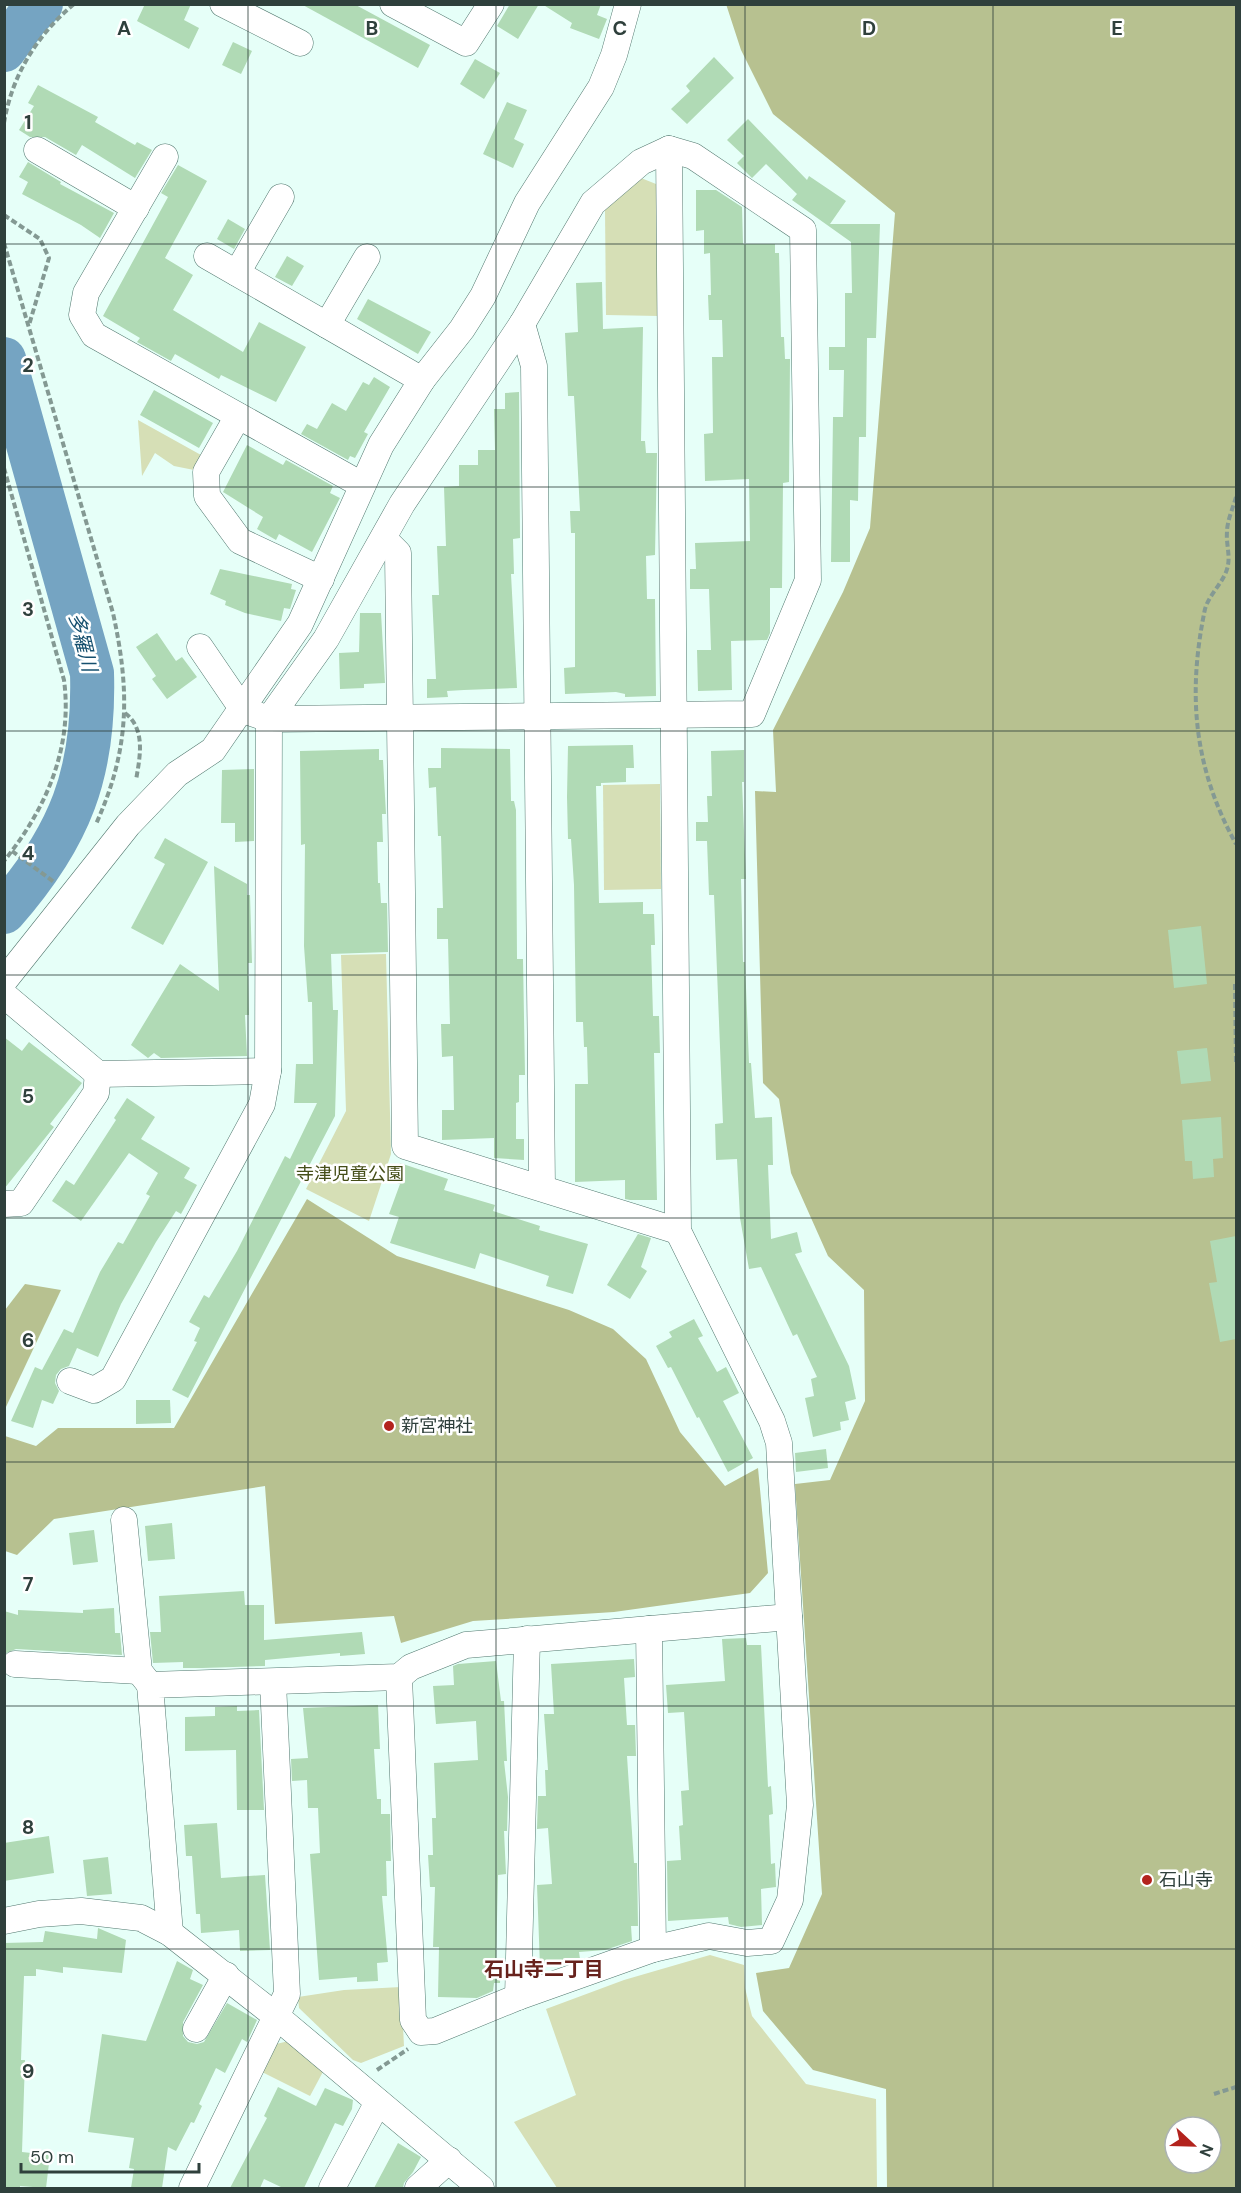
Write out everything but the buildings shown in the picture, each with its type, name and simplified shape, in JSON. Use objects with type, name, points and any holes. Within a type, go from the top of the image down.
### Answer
[{"type":"street","points":[[223,4],[249,10],[300,43]]},
{"type":"street","points":[[393,4],[466,42],[491,4]]},
{"type":"street","points":[[4,981],[128,825],[177,774],[213,750],[243,710],[300,624],[381,445],[422,380],[483,296],[527,203],[586,114],[614,55],[628,4]]},
{"type":"street","points":[[399,1677],[413,2020],[421,2032],[435,2031],[518,1997],[653,1949],[709,1936],[747,1943],[771,1941],[790,1900],[800,1805],[779,1443],[772,1422],[678,1231],[669,148]]},
{"type":"street","points":[[70,1381],[94,1390],[112,1379],[262,1104],[268,1071],[269,719],[326,639],[402,504],[522,324],[593,203],[641,162],[669,148],[693,156],[803,230],[808,580],[752,714],[269,719],[243,710],[200,647]]},
{"type":"street","points":[[37,150],[136,208]]},
{"type":"street","points":[[165,157],[86,293],[82,315],[94,334],[363,485]]},
{"type":"street","points":[[237,273],[281,197]]},
{"type":"street","points":[[207,256],[422,380]]},
{"type":"street","points":[[327,325],[367,257]]},
{"type":"street","points":[[522,324],[534,366],[542,1188]]},
{"type":"street","points":[[238,416],[207,472],[207,496],[240,541],[321,579]]},
{"type":"street","points":[[384,538],[398,553],[405,1146],[678,1231]]},
{"type":"street","points":[[4,996],[98,1074],[268,1071]]},
{"type":"street","points":[[4,1204],[21,1203],[96,1093],[98,1074]]},
{"type":"street","points":[[124,1520],[145,1678],[170,1933]]},
{"type":"street","points":[[15,1664],[145,1678],[273,1682],[399,1677],[411,1667],[466,1645],[789,1617]]},
{"type":"street","points":[[649,1629],[653,1949]]},
{"type":"street","points":[[518,1997],[527,1639]]},
{"type":"street","points":[[192,2188],[287,1994],[273,1682]]},
{"type":"street","points":[[4,1921],[39,1914],[81,1911],[141,1918],[170,1933],[226,1975],[481,2188]]},
{"type":"street","points":[[196,2029],[226,1975]]},
{"type":"street","points":[[332,2188],[378,2102]]},
{"type":"street","points":[[418,2188],[449,2160]]},
{"type":"path","points":[[4,123],[6,107],[25,59],[74,4]]},
{"type":"path","points":[[4,215],[40,239],[49,258],[28,326]]},
{"type":"path","points":[[4,243],[113,613],[126,684],[117,767],[91,834]]},
{"type":"path","points":[[4,468],[64,680],[67,705],[63,750],[57,767],[36,817],[15,853],[4,861]]},
{"type":"path","points":[[1236,497],[1227,530],[1228,566],[1206,606],[1197,661],[1195,708],[1202,764],[1213,797],[1236,844]]},
{"type":"path","points":[[124,712],[134,719],[140,734],[140,755],[128,825]]},
{"type":"path","points":[[15,853],[56,883]]},
{"type":"path","points":[[1235,984],[1236,1062]]},
{"type":"path","points":[[356,2083],[407,2051],[421,2032]]},
{"type":"path","points":[[1214,2094],[1236,2087]]},
{"type":"green space","points":[[726,4],[1236,5],[1236,2188],[887,2188],[886,2089],[813,2070],[763,2011],[756,1973],[789,1968],[822,1894],[795,1484],[830,1480],[865,1401],[864,1290],[828,1256],[791,1173],[779,1099],[763,1083],[755,791],[776,792],[773,730],[843,592],[870,528],[895,213],[773,114],[741,50]]},
{"type":"green space","points":[[641,178],[656,184],[659,316],[606,315],[605,210]]},
{"type":"green space","points":[[138,420],[201,455],[194,470],[174,466],[155,453],[142,476]]},
{"type":"green space","points":[[660,784],[661,889],[604,890],[603,785]]},
{"type":"green space","name":"寺津児童公園","points":[[386,954],[391,1154],[369,1221],[306,1189],[346,1111],[341,955]]},
{"type":"green space","points":[[307,1199],[397,1256],[569,1310],[613,1329],[646,1359],[680,1432],[725,1486],[758,1468],[768,1573],[750,1593],[614,1612],[473,1621],[401,1643],[394,1616],[275,1624],[265,1486],[54,1519],[17,1555],[5,1551],[5,1436],[36,1446],[58,1428],[174,1428]]},
{"type":"green space","points":[[25,1284],[61,1290],[5,1409],[5,1310]]},
{"type":"green space","points":[[710,1955],[744,1965],[745,1988],[752,2016],[806,2084],[876,2099],[877,2188],[557,2188],[514,2122],[576,2095],[546,2009],[624,1980]]},
{"type":"green space","points":[[401,1987],[404,2046],[361,2063],[353,2060],[299,2008],[298,1997],[344,1990]]},
{"type":"green space","points":[[289,2041],[325,2068],[310,2096],[262,2072],[276,2044]]},
{"type":"waterway","name":"多羅川","points":[[4,50],[27,18],[41,4]]},
{"type":"waterway","name":"多羅川","points":[[4,359],[92,673],[89,742],[74,802],[62,830],[46,857],[4,912]]},
{"type":"place","name":"新宮神社","points":[[389,1426]]},
{"type":"place","name":"石山寺","points":[[1147,1880]]},
{"type":"district","name":"石山寺二丁目","points":[[544,1969]]}]
